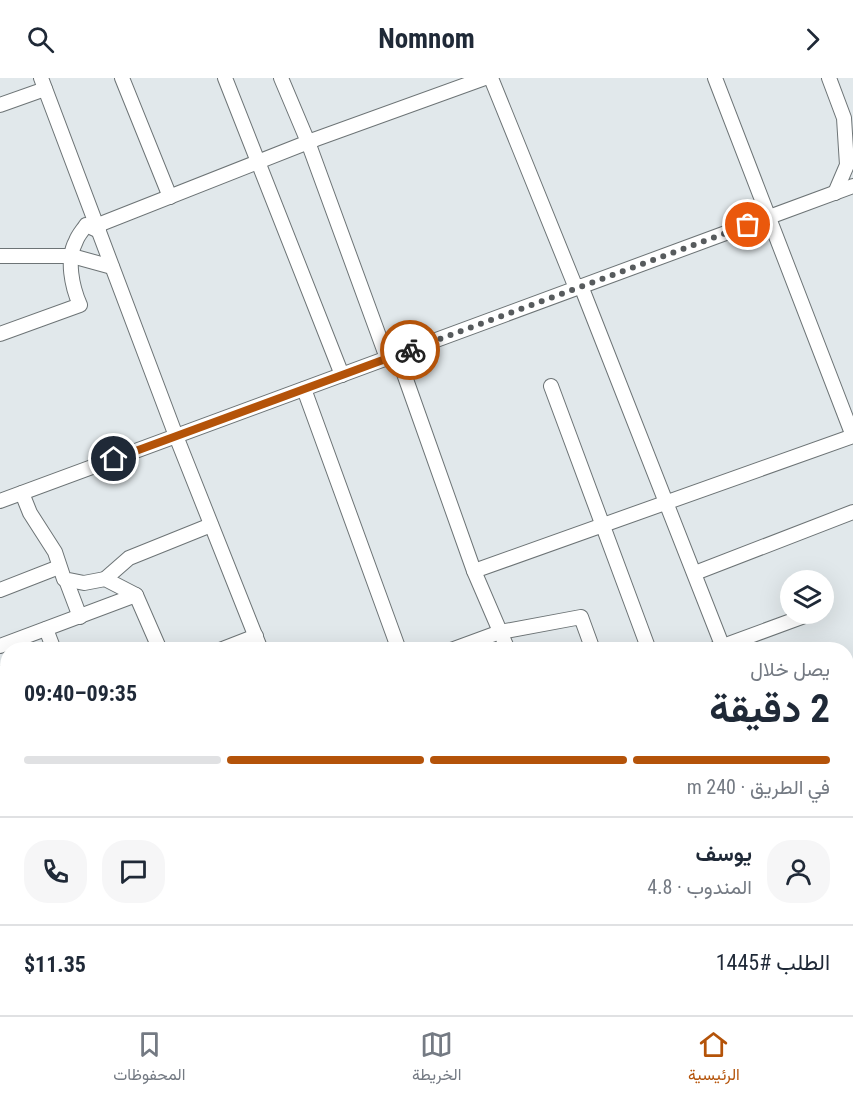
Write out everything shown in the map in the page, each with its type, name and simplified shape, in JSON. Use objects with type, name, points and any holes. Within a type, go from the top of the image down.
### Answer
[{"type":"street","points":[[122,78],[170,197]]},
{"type":"street","points":[[225,78],[342,375]]},
{"type":"street","points":[[282,78],[474,571],[504,642]]},
{"type":"street","points":[[0,334],[80,305],[73,290],[72,256],[74,242],[86,225],[98,228],[308,142],[484,78]]},
{"type":"street","points":[[491,78],[668,502],[717,642]]},
{"type":"street","points":[[474,571],[853,436],[715,78]]},
{"type":"street","points":[[829,78],[844,118],[847,165],[835,193]]},
{"type":"street","points":[[0,105],[43,83],[176,436],[259,642]]},
{"type":"street","points":[[0,501],[853,186]]},
{"type":"street","points":[[0,256],[72,256],[112,267]]},
{"type":"street","points":[[551,386],[646,642]]},
{"type":"street","points":[[304,389],[396,642]]},
{"type":"street","points":[[22,493],[30,513],[55,552],[80,616]]},
{"type":"street","points":[[694,573],[853,512]]},
{"type":"street","points":[[0,590],[62,573],[84,583],[105,579],[129,558],[211,525]]},
{"type":"street","points":[[105,579],[136,596],[156,642]]},
{"type":"street","points":[[11,642],[136,596]]},
{"type":"street","points":[[473,642],[500,632],[581,617],[590,642]]},
{"type":"street","points":[[735,642],[783,624]]},
{"type":"street","points":[[46,629],[51,642]]},
{"type":"way so far","points":[[410,350],[748,225]]},
{"type":"route","points":[[114,459],[410,350]]}]
